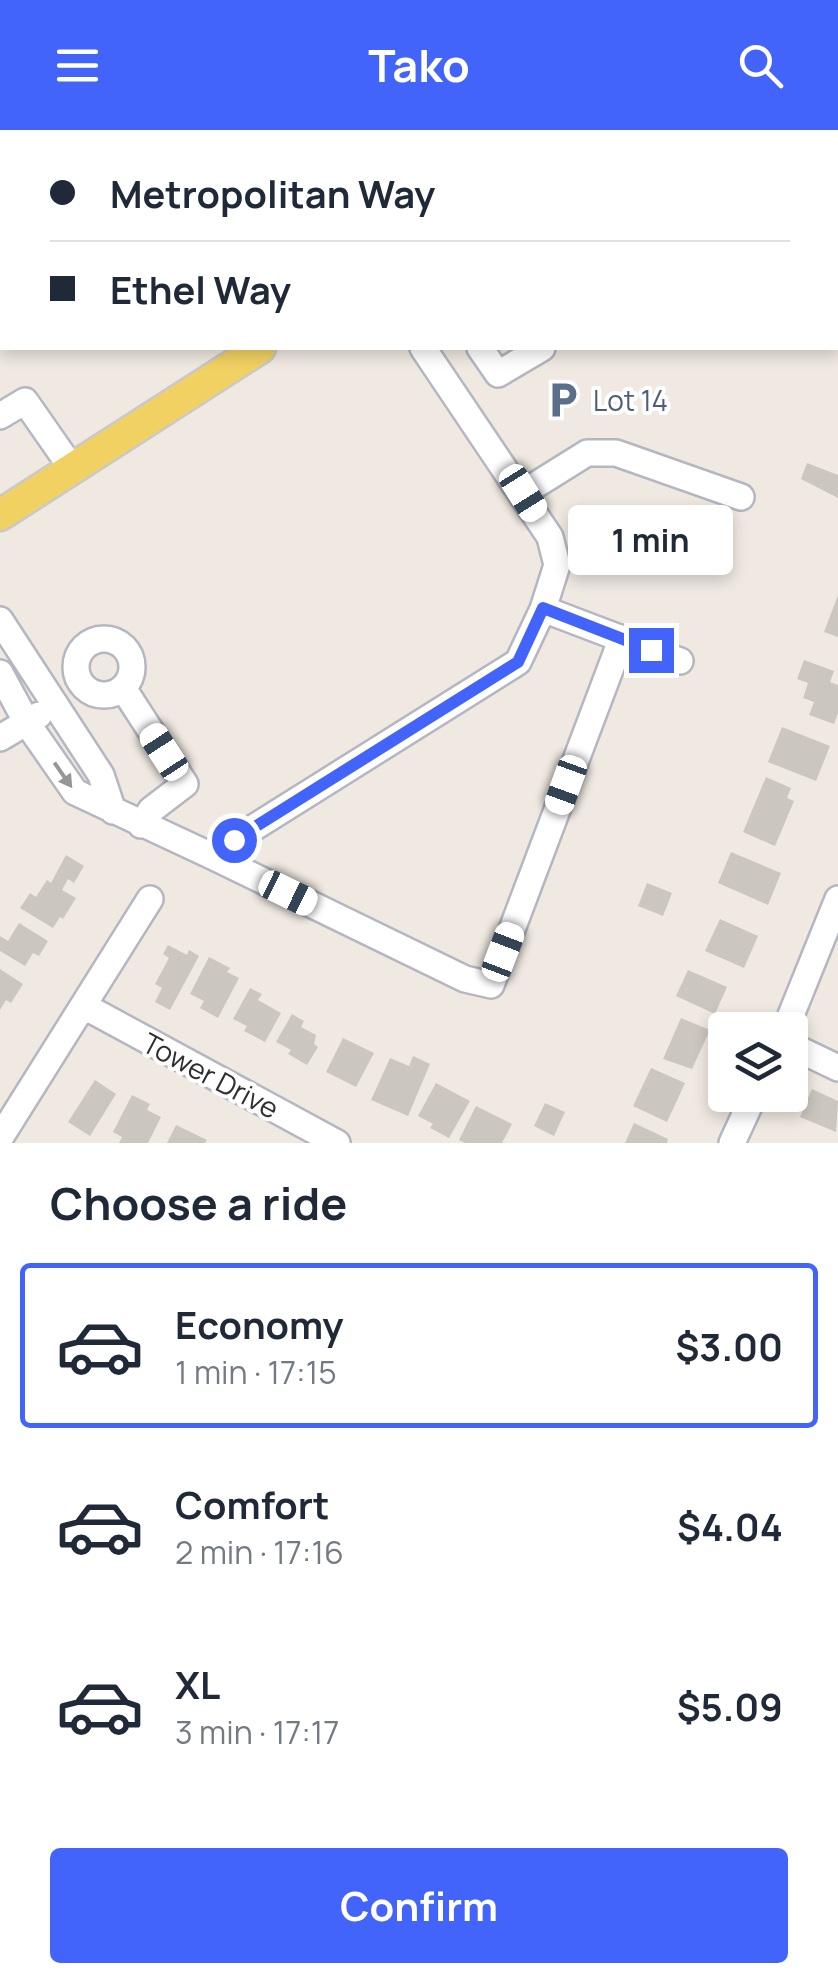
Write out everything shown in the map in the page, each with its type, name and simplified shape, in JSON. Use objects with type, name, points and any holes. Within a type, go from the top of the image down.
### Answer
[{"type":"main road","points":[[0,515],[257,350]]},
{"type":"street","points":[[216,858],[234,840],[518,662],[543,608],[557,565],[556,551],[523,493],[423,350]]},
{"type":"street","points":[[481,350],[498,374],[539,350]]},
{"type":"street","points":[[0,416],[26,400],[71,467]]},
{"type":"street","points":[[523,493],[587,453],[598,451],[616,453],[741,497]]},
{"type":"street","points":[[543,608],[680,661]]},
{"type":"street","points":[[4,636],[101,775],[113,812]]},
{"type":"street","points":[[0,673],[27,722],[75,792],[466,979],[491,986],[622,638]]},
{"type":"street","points":[[103,639],[120,643],[131,656],[132,675],[123,688],[102,696],[84,688],[78,680],[76,660],[86,645],[103,639]]},
{"type":"street","points":[[0,738],[84,688]]},
{"type":"street","points":[[123,688],[184,784],[150,810],[141,825]]},
{"type":"street","points":[[0,1138],[150,899]]},
{"type":"street","points":[[792,1012],[838,899]]},
{"type":"street","name":"Tower Drive","points":[[84,1006],[338,1143]]},
{"type":"street","points":[[808,1054],[838,1068]]},
{"type":"street","points":[[732,1143],[746,1112]]},
{"type":"building","points":[[807,463],[838,475],[838,498],[801,479]]},
{"type":"building","points":[[838,595],[838,637],[824,632]]},
{"type":"building","points":[[804,660],[834,671],[830,682],[838,685],[838,713],[834,724],[809,715],[814,702],[803,698],[808,683],[797,679]]},
{"type":"building","points":[[782,727],[830,746],[816,781],[768,762]]},
{"type":"building","points":[[766,777],[791,788],[787,798],[794,801],[775,846],[743,832]]},
{"type":"building","points":[[731,852],[781,873],[768,905],[718,883]]},
{"type":"building","points":[[66,855],[84,866],[74,883],[68,879],[62,890],[76,898],[53,928],[20,908],[30,893],[36,897],[47,880],[51,883]]},
{"type":"building","points":[[647,883],[672,893],[663,916],[638,906]]},
{"type":"building","points":[[720,919],[758,936],[744,968],[705,951]]},
{"type":"building","points":[[19,923],[48,941],[39,956],[33,953],[25,966],[0,951],[0,936],[8,941]]},
{"type":"building","points":[[168,945],[187,955],[189,950],[199,956],[170,1010],[155,1002],[162,988],[155,984],[169,958],[163,954]]},
{"type":"building","points":[[209,957],[230,968],[227,972],[239,978],[218,1018],[200,1008],[204,1001],[190,994]]},
{"type":"building","points":[[0,969],[23,984],[11,1003],[6,1000],[0,1010]]},
{"type":"building","points":[[688,970],[727,987],[716,1012],[676,996]]},
{"type":"building","points":[[250,988],[262,994],[258,1000],[281,1013],[265,1042],[244,1031],[247,1026],[233,1019]]},
{"type":"building","points":[[292,1014],[304,1021],[301,1027],[316,1035],[314,1044],[318,1047],[307,1065],[276,1042]]},
{"type":"building","points":[[681,1018],[708,1029],[692,1069],[663,1059]]},
{"type":"building","points":[[343,1038],[374,1053],[356,1087],[326,1072]]},
{"type":"building","points":[[413,1056],[430,1064],[408,1116],[371,1100],[390,1058],[409,1066]]},
{"type":"building","points":[[651,1068],[685,1083],[667,1122],[633,1106]]},
{"type":"building","points":[[95,1080],[116,1094],[90,1136],[68,1122]]},
{"type":"building","points":[[436,1083],[470,1101],[449,1138],[418,1116]]},
{"type":"building","points":[[812,1089],[838,1101],[836,1132],[800,1117],[802,1112],[808,1112]]},
{"type":"building","points":[[132,1095],[150,1104],[147,1110],[161,1117],[148,1143],[119,1143],[122,1137],[113,1132]]},
{"type":"building","points":[[545,1103],[565,1112],[554,1136],[534,1126]]},
{"type":"building","points":[[476,1106],[512,1124],[502,1143],[459,1140]]},
{"type":"building","points":[[634,1123],[668,1139],[667,1143],[625,1143]]},
{"type":"building","points":[[176,1125],[207,1140],[167,1143]]},
{"type":"place","name":"Lot 14","points":[[563,400]]},
{"type":"route","points":[[234,840],[518,662],[543,608],[651,650]]}]
